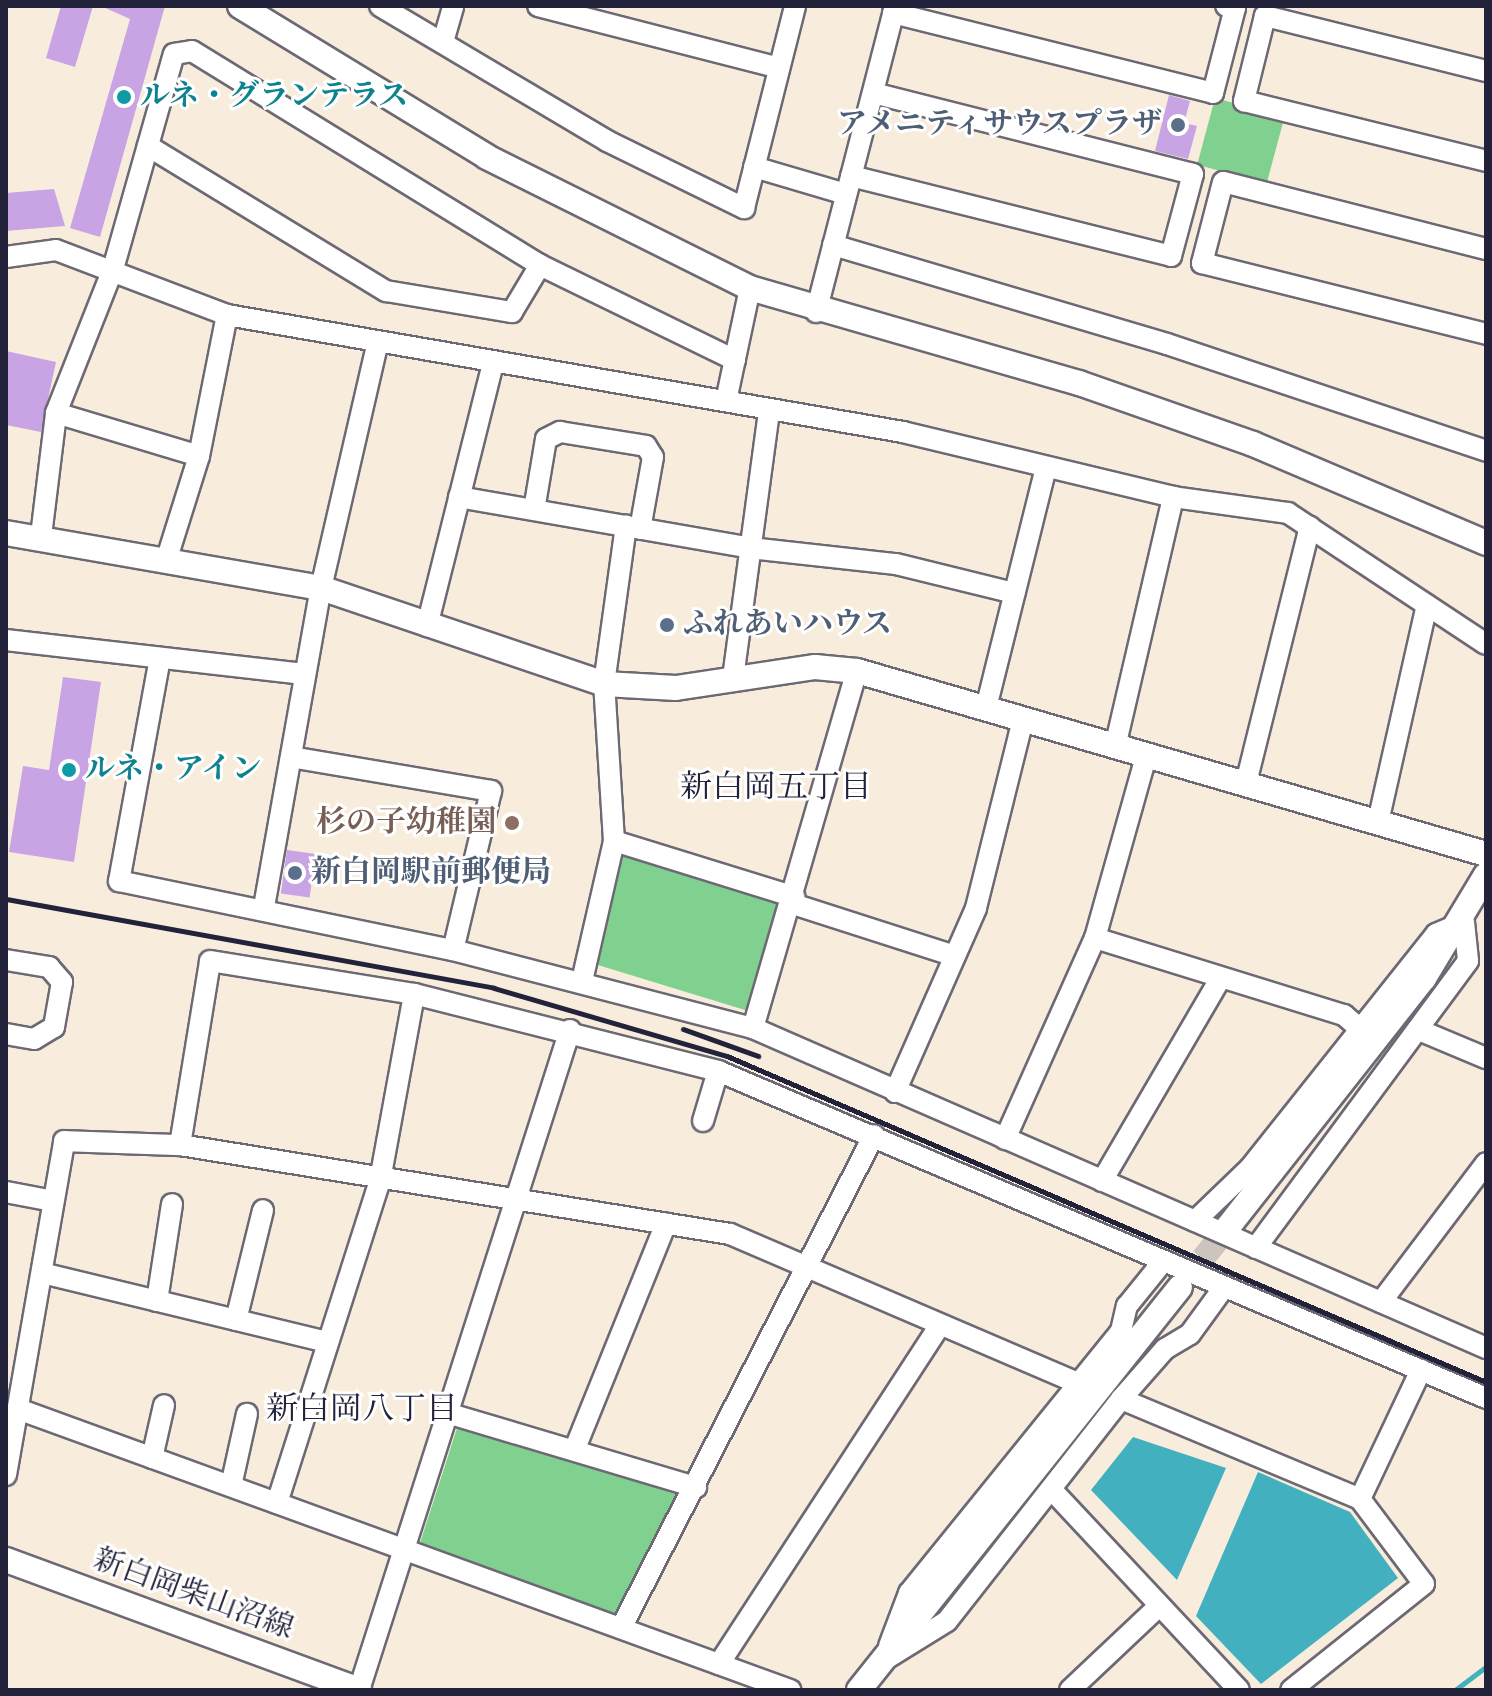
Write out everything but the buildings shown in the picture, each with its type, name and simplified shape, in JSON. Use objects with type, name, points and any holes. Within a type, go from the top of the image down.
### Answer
[{"type":"street","points":[[240,6],[487,157],[750,288],[816,312],[1079,383],[1253,444],[1486,543]]},
{"type":"street","points":[[380,6],[607,141],[744,208],[795,6]]},
{"type":"street","points":[[443,42],[453,6]]},
{"type":"street","points":[[538,6],[779,68]]},
{"type":"street","points":[[816,312],[894,10],[1213,93],[1235,8],[1226,6]]},
{"type":"street","points":[[1486,71],[1265,16],[1244,101],[1486,161]]},
{"type":"street","points":[[41,536],[56,413],[113,269],[174,54],[192,51],[540,265],[735,360]]},
{"type":"street","points":[[754,167],[1171,256],[1193,174],[873,93]]},
{"type":"street","points":[[148,146],[386,291],[512,312],[540,265]]},
{"type":"street","points":[[1486,249],[1223,182],[1202,263],[1486,334]]},
{"type":"street","points":[[833,245],[1167,344],[1486,451]]},
{"type":"street","points":[[6,257],[56,250],[113,269],[227,315],[903,432],[1173,497],[1288,513],[1486,644]]},
{"type":"street","points":[[726,401],[750,288]]},
{"type":"street","points":[[167,558],[199,456],[227,315]]},
{"type":"street","points":[[264,907],[321,588],[378,342]]},
{"type":"street","points":[[427,626],[493,363]]},
{"type":"street","points":[[733,678],[769,410]]},
{"type":"street","points":[[56,413],[199,456]]},
{"type":"street","points":[[534,510],[546,439],[560,432],[646,446],[653,457],[633,528],[604,684],[614,841],[582,981]]},
{"type":"street","points":[[986,708],[1046,467]]},
{"type":"street","points":[[459,497],[750,548],[896,564],[1014,593]]},
{"type":"street","points":[[1115,747],[1173,497]]},
{"type":"street","points":[[1246,783],[1310,527]]},
{"type":"street","points":[[6,533],[41,536],[321,588],[604,684],[676,688],[815,667],[857,671],[1486,854]]},
{"type":"street","points":[[1378,822],[1427,605]]},
{"type":"street","points":[[6,640],[305,674]]},
{"type":"street","points":[[160,658],[119,881],[264,907],[453,950],[582,981],[753,1028],[1486,1348]]},
{"type":"street","points":[[753,1028],[794,900],[857,671]]},
{"type":"street","points":[[895,1092],[976,908],[1023,719]]},
{"type":"street","points":[[1005,1139],[1095,938],[1146,756]]},
{"type":"street","points":[[291,757],[491,791],[453,950]]},
{"type":"street","points":[[614,841],[955,956]]},
{"type":"street","points":[[1228,1227],[1464,922],[1486,875]]},
{"type":"street","points":[[1195,1221],[1250,1168],[1436,934],[1464,922]]},
{"type":"street","points":[[1256,1248],[1468,961],[1464,922]]},
{"type":"street","points":[[1095,938],[1344,1015],[1361,1030]]},
{"type":"street","points":[[6,960],[49,967],[62,982],[54,1027],[34,1039],[6,1034]]},
{"type":"street","points":[[180,1145],[210,961],[414,994],[570,1030],[718,1071],[874,1135],[1222,1290],[1486,1398]]},
{"type":"street","points":[[1102,1181],[1220,979]]},
{"type":"street","points":[[277,1503],[380,1180],[414,994]]},
{"type":"street","points":[[359,1690],[570,1030]]},
{"type":"street","points":[[1419,1030],[1486,1058]]},
{"type":"street","points":[[703,1121],[718,1071]]},
{"type":"street","points":[[621,1628],[874,1135]]},
{"type":"street","points":[[6,1475],[64,1141],[180,1145],[513,1203],[730,1234],[939,1327],[1078,1383]]},
{"type":"street","points":[[1381,1302],[1486,1163]]},
{"type":"street","points":[[6,1192],[53,1201]]},
{"type":"street","points":[[157,1301],[172,1204]]},
{"type":"street","points":[[236,1320],[263,1210]]},
{"type":"street","points":[[576,1446],[666,1223]]},
{"type":"street","points":[[883,1661],[909,1593],[1078,1383],[1161,1264]]},
{"type":"street","points":[[42,1273],[328,1342]]},
{"type":"street","points":[[859,1690],[1180,1287]]},
{"type":"street","points":[[883,1661],[947,1621],[1121,1399],[1165,1349],[1190,1334],[1222,1290]]},
{"type":"street","points":[[719,1664],[939,1327]]},
{"type":"street","points":[[1360,1499],[1421,1370]]},
{"type":"street","points":[[1121,1399],[1360,1499],[1424,1584],[1291,1690]]},
{"type":"street","points":[[152,1458],[164,1405]]},
{"type":"street","points":[[18,1409],[790,1690]]},
{"type":"street","points":[[447,1413],[576,1446],[696,1487]]},
{"type":"street","points":[[231,1486],[247,1414]]},
{"type":"street","points":[[1051,1489],[1239,1690]]},
{"type":"street","name":"新白岡柴山沼線","points":[[6,1560],[359,1690]]},
{"type":"street","points":[[1070,1690],[1159,1606]]},
{"type":"green space","points":[[1215,98],[1285,117],[1267,183],[1197,165]]},
{"type":"green space","points":[[622,851],[785,901],[751,1012],[588,962]]},
{"type":"green space","points":[[459,1422],[681,1496],[617,1618],[420,1543]]},
{"type":"water","points":[[1133,1437],[1226,1468],[1177,1580],[1091,1490]]},
{"type":"water","points":[[1258,1472],[1350,1512],[1398,1578],[1261,1684],[1196,1616]]},
{"type":"waterway","points":[[1455,1690],[1486,1667]]},
{"type":"tunnel","points":[[1180,1287],[1228,1227]]},
{"type":"railway","points":[[6,899],[494,988],[727,1056],[1486,1382]]},
{"type":"railway","points":[[683,1029],[758,1056]]},
{"type":"place","name":"ルネ・グランテラス","points":[[124,97]]},
{"type":"place","name":"アメニティサウスプラザ","points":[[1178,125]]},
{"type":"place","name":"ふれあいハウス","points":[[667,625]]},
{"type":"place","name":"ルネ・アイン","points":[[69,770]]},
{"type":"place","name":"杉の子幼稚園","points":[[512,823]]},
{"type":"place","name":"新白岡駅前郵便局","points":[[295,873]]},
{"type":"district","name":"新白岡五丁目","points":[[776,789]]},
{"type":"district","name":"新白岡八丁目","points":[[362,1411]]}]
